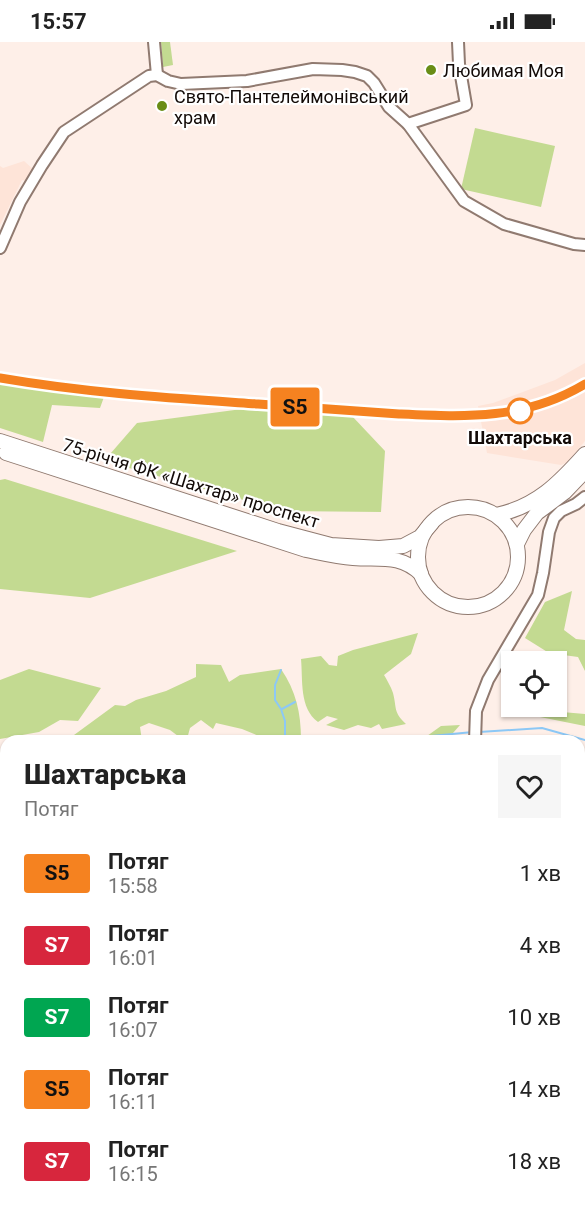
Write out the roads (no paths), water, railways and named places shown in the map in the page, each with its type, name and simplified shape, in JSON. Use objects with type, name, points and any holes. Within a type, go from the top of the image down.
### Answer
[{"type":"main road","name":"75-річчя ФК «Шахтар» проспект","points":[[0,441],[331,545],[396,548],[420,537],[432,523]]},
{"type":"main road","name":"75-річчя ФК «Шахтар» проспект","points":[[0,451],[306,550],[351,558],[400,560],[414,567],[421,574]]},
{"type":"main road","points":[[517,544],[509,528],[496,515],[483,509],[463,507],[443,514],[432,523],[422,538],[418,556],[421,574],[437,596],[456,605],[476,606],[490,602],[501,594],[510,584],[517,565],[517,544],[524,530],[568,481],[585,454]]},
{"type":"main road","points":[[496,515],[514,512],[585,471]]},
{"type":"street","points":[[154,42],[157,75]]},
{"type":"street","points":[[408,124],[466,105],[458,42]]},
{"type":"street","points":[[0,248],[20,202],[64,132],[149,76],[157,75],[181,84],[247,81],[313,69],[356,72],[367,76],[374,83],[389,108],[408,124],[464,201],[504,224],[585,245]]},
{"type":"street","points":[[475,735],[475,720],[488,680],[538,594],[549,532],[554,518],[585,496],[568,481]]},
{"type":"waterway","points":[[281,670],[275,685],[275,700],[285,721],[285,735]]},
{"type":"waterway","points":[[282,709],[295,702]]},
{"type":"waterway","points":[[479,732],[542,728],[567,735]]},
{"type":"waterway","points":[[442,735],[473,732]]},
{"type":"railway","points":[[0,378],[148,397],[475,417],[534,407],[585,385]]},
{"type":"train","name":"S5","points":[[0,378],[148,397],[475,417],[534,407],[585,384]]},
{"type":"place","name":"Любимая Моя","points":[[431,70]]},
{"type":"place","name":"Свято-Пантелеймонівський храм","points":[[162,106]]},
{"type":"place","name":"Шахтарська","points":[[520,411]]}]
